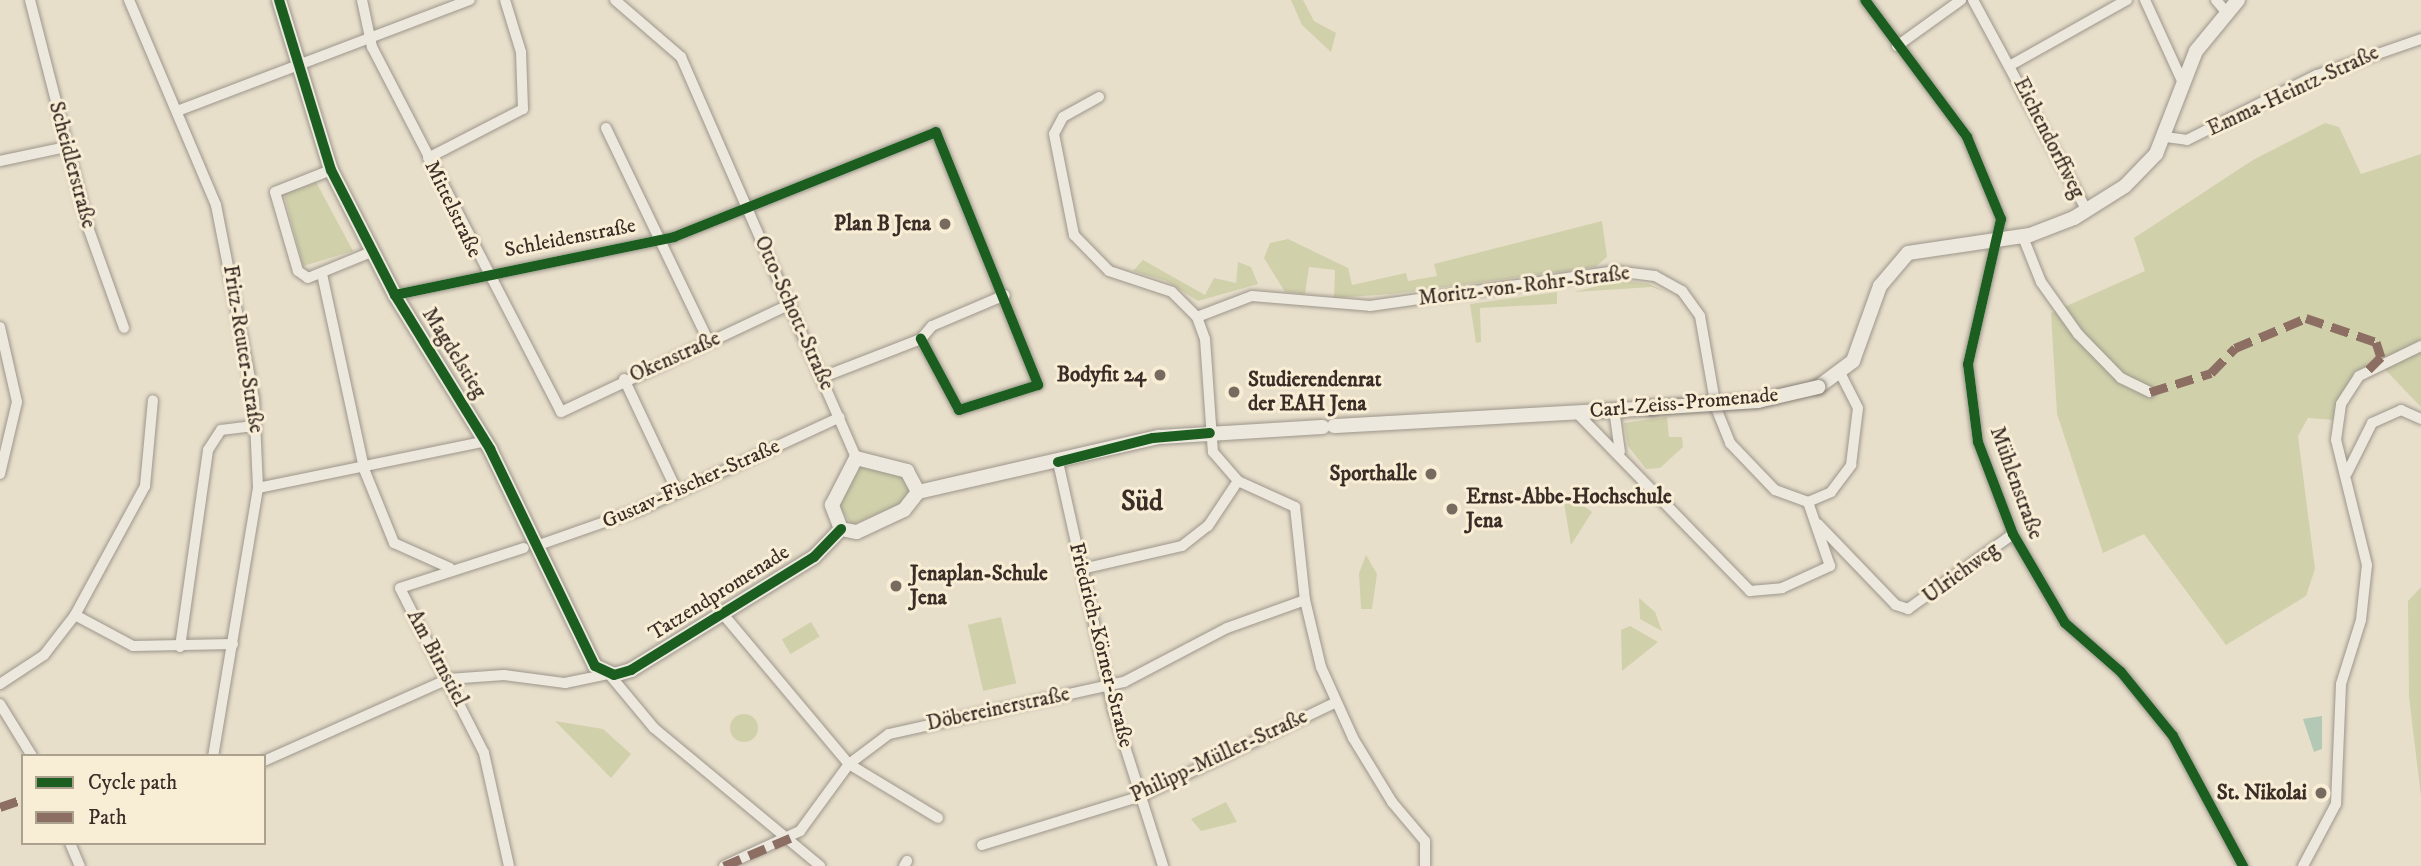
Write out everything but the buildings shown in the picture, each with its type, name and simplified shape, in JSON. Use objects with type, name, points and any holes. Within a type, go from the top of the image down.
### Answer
[{"type":"main road","name":"Magdelstieg","points":[[279,0],[295,66],[331,170],[395,295],[486,441],[539,545],[587,654],[609,674]]},
{"type":"main road","points":[[1999,242],[2023,237],[2087,211],[2124,186],[2166,137],[2182,81],[2226,12],[2238,0]]},
{"type":"main road","name":"Carl-Zeiss-Promenade","points":[[1210,433],[1758,401],[1818,387],[1840,373],[1862,345],[1885,277],[1902,257],[1923,248],[1999,242]]},
{"type":"main road","points":[[918,492],[907,471],[856,458],[832,505],[841,530],[857,532],[904,510],[918,492],[1058,462],[1153,438],[1210,433]]},
{"type":"main road","name":"Tatzendpromenade","points":[[609,674],[631,670],[814,558],[841,530]]},
{"type":"street","name":"Scheidlerstraße","points":[[30,0],[66,147],[124,328]]},
{"type":"street","name":"Fritz-Reuter-Straße","points":[[129,0],[180,110],[229,253],[256,426],[258,488],[213,754]]},
{"type":"street","name":"Mittelstraße","points":[[362,0],[371,38],[428,158],[485,276],[561,412]]},
{"type":"street","points":[[180,110],[470,0]]},
{"type":"street","points":[[428,158],[523,109],[521,52],[505,0]]},
{"type":"street","points":[[608,0],[616,0]]},
{"type":"street","name":"Otto-Schott-Straße","points":[[616,0],[681,57],[823,377],[856,458]]},
{"type":"street","name":"Mühlenstraße","points":[[1865,0],[1967,137],[2001,219],[1999,242],[1970,332],[1968,364],[1978,442],[2013,534],[2065,623],[2121,672],[2173,736],[2243,866]]},
{"type":"street","points":[[1897,46],[1961,0]]},
{"type":"street","name":"Eichendorffweg","points":[[1973,0],[2011,65],[2087,211]]},
{"type":"street","name":"Eichendorffweg","points":[[2011,65],[2127,0]]},
{"type":"street","points":[[2145,0],[2182,81]]},
{"type":"street","points":[[2216,0],[2226,12]]},
{"type":"street","name":"Emma-Heintz-Straße","points":[[2166,137],[2187,140],[2317,75],[2421,38]]},
{"type":"street","points":[[1098,97],[1063,117],[1054,134],[1074,235],[1110,271],[1172,292],[1197,317],[1205,339],[1210,433],[1215,457],[1238,481],[1295,507],[1305,600],[1336,702],[1392,802],[1424,841],[1425,866]]},
{"type":"street","points":[[606,128],[709,342]]},
{"type":"street","name":"Schleidenstraße","points":[[395,295],[662,240],[936,132],[1005,295]]},
{"type":"street","points":[[0,161],[66,147]]},
{"type":"street","points":[[331,170],[275,192],[298,271],[308,278],[372,252]]},
{"type":"street","points":[[2023,237],[2041,282],[2078,334],[2121,378],[2150,392]]},
{"type":"street","name":"Moritz-von-Rohr-Straße","points":[[1197,317],[1252,296],[1370,306],[1615,271],[1655,275],[1682,292],[1700,316],[1716,408],[1730,443],[1775,490],[1808,502]]},
{"type":"street","points":[[321,274],[364,469],[394,543],[450,568],[524,548]]},
{"type":"street","points":[[823,377],[921,339],[932,326],[1005,295],[1038,385],[959,410],[921,339]]},
{"type":"street","name":"Okenstraße","points":[[561,412],[624,379],[790,304]]},
{"type":"street","points":[[0,327],[17,402],[0,474]]},
{"type":"street","points":[[2303,866],[2336,804],[2341,684],[2361,620],[2367,565],[2337,421],[2348,389],[2366,372],[2421,346]]},
{"type":"street","points":[[1816,522],[1808,502],[1832,492],[1851,465],[1858,408],[1840,373]]},
{"type":"street","points":[[624,379],[678,493]]},
{"type":"street","points":[[0,684],[44,655],[75,615],[145,486],[153,400]]},
{"type":"street","points":[[1614,409],[1620,453]]},
{"type":"street","points":[[2347,473],[2372,423],[2401,410],[2421,419]]},
{"type":"street","name":"Carl-Zeiss-Promenade","points":[[1576,412],[1620,453],[1751,591],[1782,588],[1830,566],[1816,522]]},
{"type":"street","name":"Gustav-Fischer-Straße","points":[[539,545],[678,493],[840,416]]},
{"type":"street","points":[[180,647],[208,450],[221,430],[256,426]]},
{"type":"street","points":[[258,488],[364,469],[486,441]]},
{"type":"street","name":"Friedrich-Körner-Straße","points":[[1058,462],[1108,687],[1163,866]]},
{"type":"street","points":[[1082,569],[1182,546],[1209,526],[1238,481]]},
{"type":"street","name":"Ulrichweg","points":[[1816,522],[1896,605],[1908,609],[2013,534]]},
{"type":"street","name":"Am Birnstiel","points":[[450,568],[400,588],[449,679],[484,753],[509,866]]},
{"type":"street","name":"Döbereinerstraße","points":[[724,866],[790,838],[849,764],[889,734],[920,725],[1108,687],[1227,628],[1305,600]]},
{"type":"street","points":[[723,614],[849,764],[938,818]]},
{"type":"street","points":[[75,615],[133,646],[233,644]]},
{"type":"street","name":"Tatzendpromenade","points":[[266,760],[449,679],[504,676],[565,683],[609,674]]},
{"type":"street","name":"Magdelstieg","points":[[609,674],[654,728],[790,838],[820,866]]},
{"type":"street","name":"Philipp-Müller-Straße","points":[[982,845],[1141,796],[1336,702]]},
{"type":"street","points":[[0,704],[31,754]]},
{"type":"street","points":[[70,845],[80,866]]},
{"type":"shaded area","points":[[1291,0],[1303,0],[1314,21],[1336,33],[1331,52],[1302,25]]},
{"type":"shaded area","points":[[2325,123],[2339,127],[2361,174],[2421,154],[2421,407],[2374,358],[2345,388],[2335,420],[2308,418],[2298,436],[2315,569],[2306,596],[2226,645],[2144,534],[2103,553],[2057,414],[2051,313],[2145,271],[2134,238],[2253,160]]},
{"type":"shaded area","points":[[316,182],[353,251],[303,266],[284,194]]},
{"type":"shaded area","points":[[1602,221],[1607,257],[1595,267],[1392,294],[1334,298],[1335,270],[1309,267],[1305,294],[1285,292],[1264,258],[1270,243],[1288,239],[1348,268],[1352,285],[1406,273],[1408,281],[1437,276],[1434,264]]},
{"type":"shaded area","points":[[1143,260],[1205,295],[1214,278],[1236,283],[1238,262],[1251,267],[1258,284],[1198,301],[1166,281],[1133,271]]},
{"type":"shaded area","points":[[1621,280],[1649,284],[1668,293],[1652,287],[1574,292]]},
{"type":"shaded area","points":[[1557,292],[1557,304],[1480,308],[1481,342],[1476,343],[1470,304]]},
{"type":"shaded area","points":[[1667,417],[1669,437],[1682,437],[1683,447],[1660,468],[1646,469],[1628,446],[1624,423]]},
{"type":"shaded area","points":[[861,463],[903,476],[911,491],[903,503],[852,525],[838,506]]},
{"type":"shaded area","points":[[1573,498],[1592,512],[1571,545],[1564,503]]},
{"type":"shaded area","points":[[1366,555],[1377,574],[1372,609],[1361,609],[1359,573]]},
{"type":"shaded area","points":[[2421,587],[2421,796],[2409,697],[2408,601]]},
{"type":"shaded area","points":[[1639,598],[1655,612],[1662,631],[1640,619]]},
{"type":"shaded area","points":[[1001,617],[1016,683],[983,691],[968,625]]},
{"type":"shaded area","points":[[811,622],[820,637],[791,654],[782,640]]},
{"type":"shaded area","points":[[1630,626],[1658,642],[1622,671],[1621,630]]},
{"type":"shaded area","points":[[744,714],[754,718],[758,728],[754,738],[744,742],[734,738],[730,728],[734,718]]},
{"type":"shaded area","points":[[2322,716],[2322,749],[2314,752],[2303,719]]},
{"type":"shaded area","points":[[555,721],[603,729],[631,754],[611,778]]},
{"type":"shaded area","points":[[1226,802],[1237,822],[1201,831],[1191,819]]},
{"type":"marked path","points":[[2150,392],[2211,373],[2235,348],[2306,318],[2376,342],[2381,357],[2366,372]]},
{"type":"marked path","points":[[0,807],[21,800]]},
{"type":"marked path","points":[[724,866],[790,838]]},
{"type":"cycle path","points":[[279,0],[331,170],[395,295],[490,449],[595,666],[614,675],[631,670],[814,557],[841,529]]},
{"type":"cycle path","points":[[1865,0],[1967,137],[2001,219],[1968,364],[1978,442],[2013,534],[2065,623],[2121,672],[2173,736],[2243,866]]},
{"type":"cycle path","points":[[395,295],[674,237],[936,132],[1038,385],[959,410],[921,339]]},
{"type":"cycle path","points":[[1058,462],[1153,438],[1210,433]]},
{"type":"place","name":"Plan B Jena","points":[[945,224]]},
{"type":"place","name":"Bodyfit 24","points":[[1160,375]]},
{"type":"place","name":"Studierendenrat der EAH Jena","points":[[1234,392]]},
{"type":"place","name":"Sporthalle","points":[[1431,474]]},
{"type":"place","name":"Ernst-Abbe-Hochschule Jena","points":[[1452,509]]},
{"type":"place","name":"Jenaplan-Schule Jena","points":[[896,586]]},
{"type":"place","name":"St. Nikolai","points":[[2321,793]]},
{"type":"district","name":"Süd","points":[[1142,502]]}]
